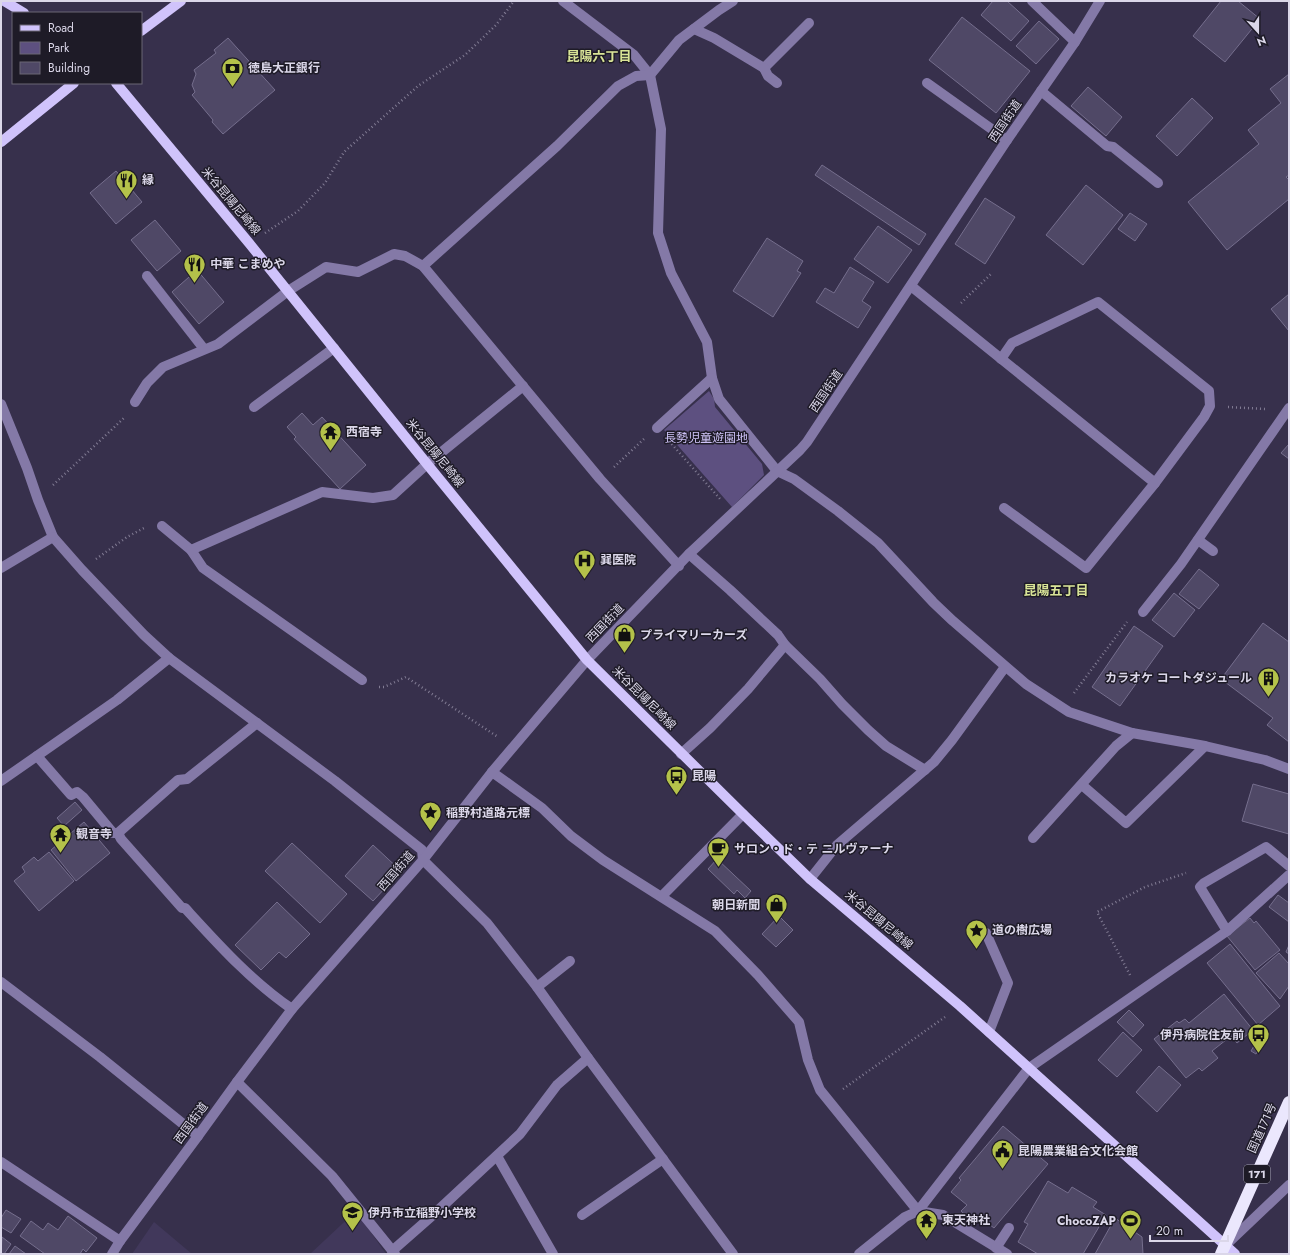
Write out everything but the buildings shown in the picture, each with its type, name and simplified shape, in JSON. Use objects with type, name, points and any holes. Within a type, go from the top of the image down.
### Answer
[{"type":"highway","name":"国道171号","points":[[1223,1250],[1289,1102]]},
{"type":"main road","points":[[4,1],[22,12]]},
{"type":"main road","points":[[142,30],[181,1]]},
{"type":"main road","points":[[1,142],[73,84]]},
{"type":"main road","name":"米谷昆陽尼崎線","points":[[117,84],[249,243],[587,660],[681,754],[810,879],[989,1032],[1223,1250],[1235,1254]]},
{"type":"street","points":[[563,1],[634,55],[650,75],[661,129],[658,233],[671,273],[707,342],[712,378],[719,399],[777,471],[794,479],[838,510],[878,543],[932,602],[953,621],[1026,684],[1069,712],[1132,733],[1204,746],[1265,760],[1289,769]]},
{"type":"street","points":[[423,266],[557,146],[618,86],[636,76],[650,75],[679,40],[732,1]]},
{"type":"street","points":[[1032,1],[1075,42]]},
{"type":"street","name":"西国街道","points":[[112,1254],[120,1241],[292,1009],[423,860],[492,772],[587,660],[689,554],[807,442],[1007,140],[1075,42],[1100,1]]},
{"type":"street","points":[[764,68],[809,23]]},
{"type":"street","points":[[694,29],[714,38],[764,68],[768,76],[777,83]]},
{"type":"street","points":[[927,83],[1007,140]]},
{"type":"street","points":[[1041,91],[1107,146],[1113,147],[1158,183]]},
{"type":"street","points":[[135,402],[147,383],[163,367],[218,344],[288,291],[326,267],[358,272],[394,254],[405,256],[423,266],[467,317],[600,479],[679,566]]},
{"type":"street","points":[[147,276],[204,349]]},
{"type":"street","points":[[911,286],[1155,483]]},
{"type":"street","points":[[1001,359],[1012,343],[1098,302],[1209,391],[1210,406],[1204,417],[1155,483],[1086,568],[1004,508]]},
{"type":"street","points":[[254,407],[334,348]]},
{"type":"street","points":[[657,428],[712,378]]},
{"type":"street","points":[[191,550],[322,492],[373,498],[393,495],[427,464],[523,386]]},
{"type":"street","points":[[1,404],[53,537],[82,570],[169,658],[335,781],[422,850],[423,860],[487,922],[537,987],[733,1254]]},
{"type":"street","points":[[1143,612],[1181,564],[1288,409]]},
{"type":"street","points":[[162,526],[191,550],[203,568],[362,680]]},
{"type":"street","points":[[1,568],[53,537]]},
{"type":"street","points":[[1198,540],[1213,551]]},
{"type":"street","points":[[689,554],[778,635],[785,645],[820,679],[868,730],[886,746],[925,770]]},
{"type":"street","points":[[681,754],[710,728],[748,689],[785,645]]},
{"type":"street","points":[[1,781],[116,700],[169,658]]},
{"type":"street","points":[[810,879],[837,845],[934,762],[952,740],[1005,667]]},
{"type":"street","points":[[37,756],[71,795],[77,792],[83,797],[113,833],[118,833],[178,780],[187,779],[258,723]]},
{"type":"street","points":[[1033,838],[1116,746],[1132,733]]},
{"type":"street","points":[[1082,785],[1126,823],[1204,746]]},
{"type":"street","points":[[492,772],[542,808],[571,836],[603,860],[715,930],[758,975],[798,1022],[808,1060],[820,1090],[918,1211],[943,1215],[1000,1252],[1009,1228]]},
{"type":"street","points":[[662,896],[743,814]]},
{"type":"street","points":[[118,833],[121,839],[182,908],[185,908],[229,956],[279,1000],[292,1009]]},
{"type":"street","points":[[1227,931],[1200,887],[1204,883],[1266,847],[1289,866]]},
{"type":"street","points":[[859,1254],[905,1217],[918,1211],[1029,1068],[1227,931],[1289,875]]},
{"type":"street","points":[[986,933],[1008,983],[989,1032]]},
{"type":"street","points":[[537,987],[570,961]]},
{"type":"street","points":[[1,982],[100,1057],[198,1136]]},
{"type":"street","points":[[237,1082],[332,1176],[394,1252],[520,1134],[557,1084],[588,1058]]},
{"type":"street","points":[[497,1156],[553,1254]]},
{"type":"street","points":[[582,1215],[663,1159]]},
{"type":"street","points":[[1,1162],[120,1241]]},
{"type":"street","points":[[1223,1250],[1289,1185]]},
{"type":"path","points":[[249,243],[298,210],[325,183],[344,152],[418,86],[465,54],[496,25],[514,1]]},
{"type":"path","points":[[948,316],[991,274]]},
{"type":"path","points":[[38,500],[124,420],[135,402]]},
{"type":"path","points":[[1210,406],[1288,409]]},
{"type":"path","points":[[600,479],[657,428],[732,514]]},
{"type":"path","points":[[82,570],[127,537],[156,522],[162,526]]},
{"type":"path","points":[[1064,708],[1134,612],[1143,612]]},
{"type":"path","points":[[362,680],[374,687],[384,687],[406,677],[513,747]]},
{"type":"path","points":[[1139,991],[1097,912],[1145,886],[1193,871],[1204,883]]},
{"type":"path","points":[[828,1100],[960,1006]]},
{"type":"shaded area","name":"伊丹市立稲野小学校","points":[[356,1211],[386,1254],[310,1254]]},
{"type":"shaded area","points":[[154,1222],[192,1254],[132,1254]]},
{"type":"green space","name":"長勢児童遊園地","points":[[709,391],[714,399],[715,407],[762,464],[764,475],[732,507],[664,430]]},
{"type":"place","name":"徳島大正銀行","points":[[233,88]]},
{"type":"place","name":"縁","points":[[127,200]]},
{"type":"place","name":"中華 こまめや","points":[[194,284]]},
{"type":"place","name":"西宿寺","points":[[330,452]]},
{"type":"place","name":"巽医院","points":[[585,580]]},
{"type":"place","name":"プライマリーカーズ","points":[[624,654]]},
{"type":"place","name":"カラオケ コートダジュール","points":[[1268,698]]},
{"type":"place","name":"昆陽","points":[[677,796]]},
{"type":"place","name":"稲野村道路元標","points":[[430,832]]},
{"type":"place","name":"観音寺","points":[[61,854]]},
{"type":"place","name":"サロン・ド・テ ニルヴァーナ","points":[[719,868]]},
{"type":"place","name":"朝日新聞","points":[[776,924]]},
{"type":"place","name":"道の樹広場","points":[[976,950]]},
{"type":"place","name":"伊丹病院住友前","points":[[1259,1054]]},
{"type":"place","name":"昆陽農業組合文化会館","points":[[1003,1170]]},
{"type":"place","name":"伊丹市立稲野小学校","points":[[352,1232]]},
{"type":"place","name":"東天神社","points":[[926,1240]]},
{"type":"place","name":"ChocoZAP","points":[[1131,1240]]},
{"type":"district","name":"昆陽六丁目","points":[[599,56]]},
{"type":"district","name":"昆陽五丁目","points":[[1056,590]]}]
